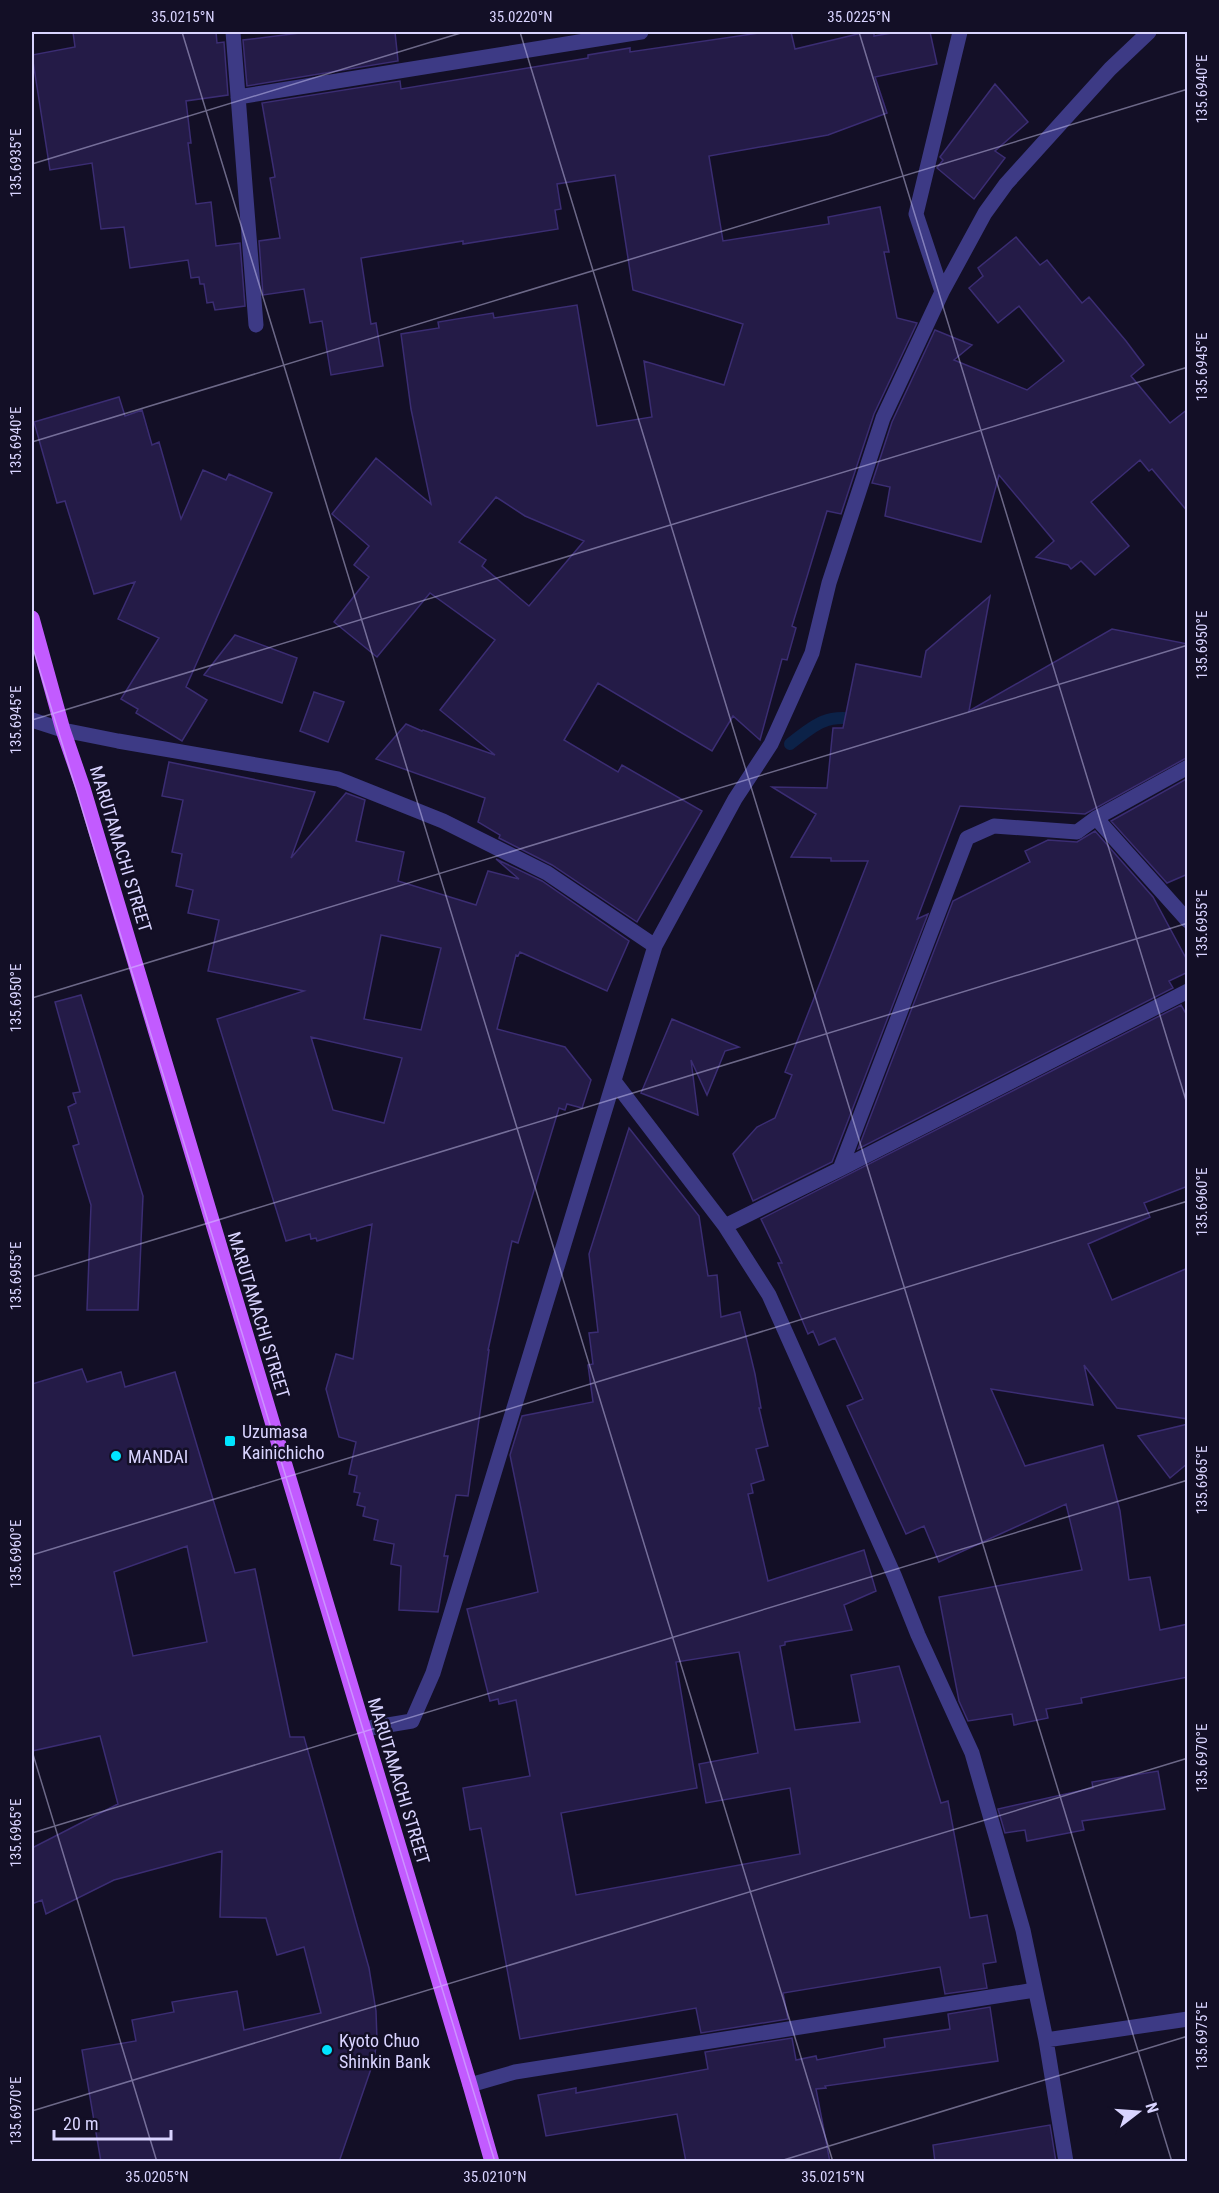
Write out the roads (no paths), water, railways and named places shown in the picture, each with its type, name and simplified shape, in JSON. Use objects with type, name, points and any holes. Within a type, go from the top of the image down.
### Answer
[{"type":"main road","name":"MARUTAMACHI STREET","points":[[32,618],[63,730],[83,788],[471,2085],[492,2162]]},
{"type":"street","points":[[233,32],[256,326]]},
{"type":"street","points":[[238,97],[641,32]]},
{"type":"street","points":[[942,292],[916,214],[960,32]]},
{"type":"street","points":[[364,1729],[412,1720],[433,1673],[655,946],[735,799],[771,744],[812,653],[829,583],[883,418],[942,292],[985,213],[1006,184],[1110,69],[1149,32]]},
{"type":"street","points":[[32,720],[63,730],[338,779],[443,821],[547,873],[655,946]]},
{"type":"street","points":[[840,1169],[967,837],[994,826],[1077,832],[1096,818],[1188,767]]},
{"type":"street","points":[[1096,818],[1188,921]]},
{"type":"street","points":[[725,1226],[1188,992]]},
{"type":"street","points":[[614,1081],[725,1226],[770,1295],[972,1753],[1023,1930],[1046,2040],[1066,2162]]},
{"type":"street","points":[[471,2085],[514,2072],[1035,1990]]},
{"type":"street","points":[[1046,2040],[1188,2019]]},
{"type":"waterway","points":[[790,744],[822,722],[838,718],[859,720]]},
{"type":"place","name":"Uzumasa Kainichicho","points":[[230,1441]]},
{"type":"place","name":"MANDAI","points":[[116,1456]]},
{"type":"place","name":"Kyoto Chuo Shinkin Bank","points":[[327,2050]]}]
